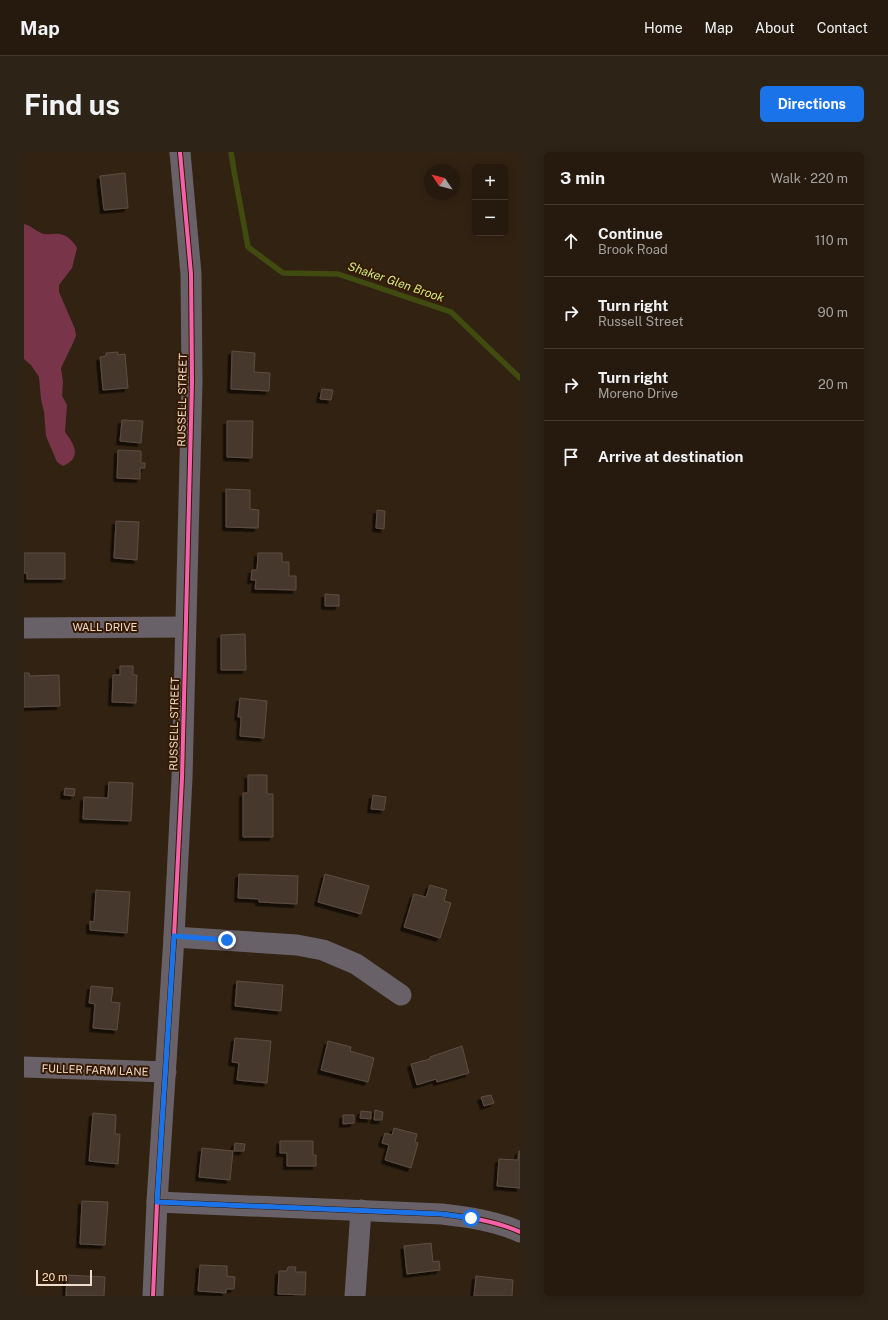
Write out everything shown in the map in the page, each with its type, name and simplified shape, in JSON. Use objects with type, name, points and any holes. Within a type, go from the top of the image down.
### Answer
[{"type":"street","name":"RUSSELL STREET","points":[[153,1296],[157,1202],[166,1072],[182,778],[192,382],[192,308],[188,240],[180,152]]},
{"type":"street","name":"WALL DRIVE","points":[[24,628],[185,627]]},
{"type":"street","points":[[174,936],[297,945],[323,950],[356,964],[401,995]]},
{"type":"street","name":"FULLER FARM LANE","points":[[24,1067],[166,1072]]},
{"type":"street","points":[[157,1202],[361,1210],[458,1216],[494,1223],[520,1232]]},
{"type":"street","points":[[355,1296],[361,1210]]},
{"type":"shaded area","points":[[24,224],[43,234],[58,234],[68,237],[77,248],[72,268],[59,285],[59,292],[75,329],[76,336],[61,368],[63,382],[62,396],[67,405],[65,432],[72,442],[75,451],[73,459],[63,466],[57,462],[46,436],[39,377],[31,365],[24,359]]},
{"type":"building","points":[[125,173],[128,208],[104,210],[100,176]]},
{"type":"building","points":[[232,351],[255,353],[254,372],[270,373],[269,391],[231,389]]},
{"type":"building","points":[[118,352],[118,355],[125,354],[128,388],[103,390],[100,357],[106,356],[106,353]]},
{"type":"building","points":[[322,389],[333,390],[331,400],[320,399]]},
{"type":"building","points":[[122,420],[143,421],[141,443],[120,441]]},
{"type":"building","points":[[227,421],[253,421],[252,458],[227,457]]},
{"type":"building","points":[[118,450],[141,451],[141,463],[145,463],[145,468],[140,468],[140,479],[117,478]]},
{"type":"building","points":[[226,489],[250,490],[250,509],[259,510],[258,528],[226,527]]},
{"type":"building","points":[[377,510],[385,511],[384,529],[376,528]]},
{"type":"building","points":[[116,521],[139,522],[137,560],[114,558]]},
{"type":"building","points":[[24,553],[65,553],[65,579],[27,579],[27,573],[24,573]]},
{"type":"building","points":[[258,553],[282,553],[282,562],[289,562],[289,576],[296,576],[296,590],[255,589],[256,580],[251,580],[252,570],[257,570]]},
{"type":"building","points":[[325,594],[339,595],[339,606],[325,606]]},
{"type":"building","points":[[245,634],[246,670],[221,670],[221,635]]},
{"type":"building","points":[[120,666],[133,666],[133,675],[137,675],[136,703],[112,702],[113,675],[120,675]]},
{"type":"building","points":[[24,673],[29,673],[30,676],[59,675],[60,706],[24,707]]},
{"type":"building","points":[[240,698],[267,701],[264,738],[240,736],[241,717],[238,717]]},
{"type":"building","points":[[248,775],[267,775],[267,794],[273,794],[273,837],[243,837],[243,793],[248,793]]},
{"type":"building","points":[[109,782],[133,783],[131,821],[83,819],[84,797],[108,798]]},
{"type":"building","points":[[65,788],[75,789],[74,796],[64,795]]},
{"type":"building","points":[[373,795],[386,797],[384,810],[371,809]]},
{"type":"building","points":[[239,874],[298,876],[297,904],[259,902],[259,899],[238,898]]},
{"type":"building","points":[[325,874],[369,886],[361,914],[318,902]]},
{"type":"building","points":[[430,885],[447,890],[444,901],[451,903],[440,938],[404,927],[414,894],[426,897]]},
{"type":"building","points":[[96,890],[130,892],[127,933],[90,930],[90,921],[94,922]]},
{"type":"building","points":[[237,981],[283,985],[281,1011],[235,1006]]},
{"type":"building","points":[[91,986],[113,988],[111,1002],[120,1003],[117,1030],[93,1028],[95,1004],[89,1003]]},
{"type":"building","points":[[235,1038],[271,1041],[267,1083],[237,1080],[239,1063],[232,1062]]},
{"type":"building","points":[[328,1041],[351,1047],[350,1051],[374,1058],[368,1082],[321,1070]]},
{"type":"building","points":[[462,1046],[469,1073],[437,1082],[436,1079],[417,1085],[411,1064],[430,1059],[430,1057]]},
{"type":"building","points":[[491,1095],[494,1103],[484,1106],[481,1097]]},
{"type":"building","points":[[375,1110],[383,1112],[382,1120],[374,1120]]},
{"type":"building","points":[[361,1111],[371,1112],[371,1119],[360,1118]]},
{"type":"building","points":[[93,1113],[116,1115],[115,1134],[120,1134],[118,1164],[89,1161]]},
{"type":"building","points":[[343,1115],[354,1115],[354,1123],[343,1124]]},
{"type":"building","points":[[394,1128],[417,1134],[415,1142],[418,1143],[411,1168],[385,1160],[389,1145],[382,1143],[385,1133],[392,1135]]},
{"type":"building","points":[[280,1141],[313,1141],[313,1155],[316,1155],[316,1166],[287,1166],[287,1153],[280,1153]]},
{"type":"building","points":[[235,1143],[245,1144],[244,1151],[234,1151]]},
{"type":"building","points":[[202,1148],[233,1151],[230,1180],[199,1177]]},
{"type":"building","points":[[519,1151],[520,1188],[497,1186],[499,1159],[518,1160]]},
{"type":"building","points":[[82,1201],[108,1202],[105,1245],[80,1244]]},
{"type":"building","points":[[431,1243],[433,1262],[439,1261],[440,1270],[407,1274],[404,1246]]},
{"type":"building","points":[[200,1265],[227,1266],[227,1276],[235,1277],[234,1289],[226,1289],[226,1293],[198,1291]]},
{"type":"building","points":[[288,1267],[296,1267],[295,1272],[306,1272],[305,1295],[278,1294],[279,1271],[287,1271]]},
{"type":"building","points":[[67,1275],[105,1277],[104,1296],[66,1296]]},
{"type":"building","points":[[476,1276],[513,1280],[512,1296],[474,1296]]},
{"type":"waterway","name":"Shaker Glen Brook","points":[[231,152],[248,247],[283,273],[338,274],[451,312],[520,378]]},
{"type":"cycle path","points":[[153,1296],[157,1202],[174,937],[182,778],[192,382],[191,274],[180,152]]},
{"type":"cycle path","points":[[157,1202],[442,1214],[492,1222],[520,1232]]},
{"type":"route","points":[[227,940],[174,936],[157,1202],[442,1214],[471,1218]]}]
